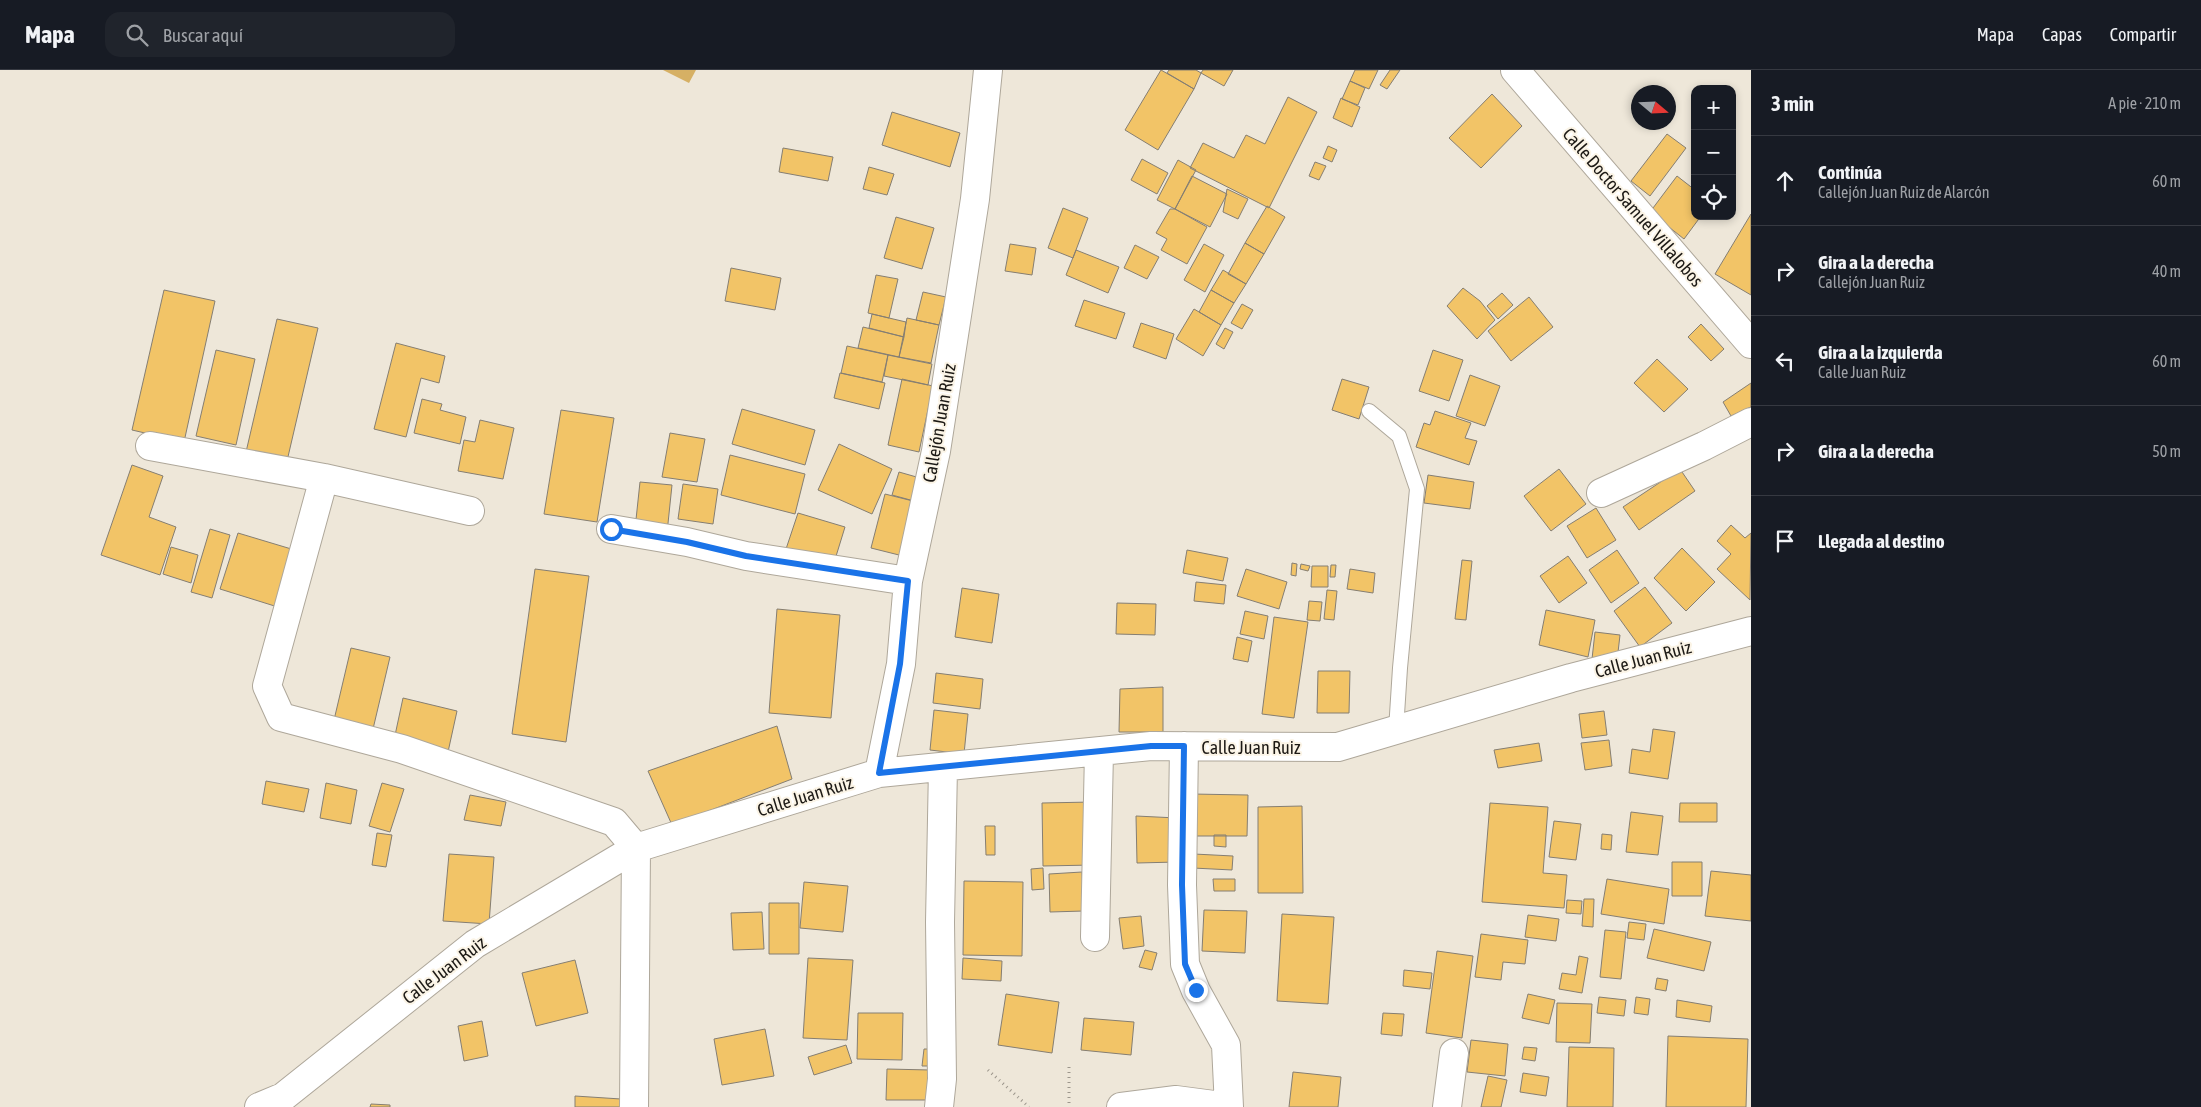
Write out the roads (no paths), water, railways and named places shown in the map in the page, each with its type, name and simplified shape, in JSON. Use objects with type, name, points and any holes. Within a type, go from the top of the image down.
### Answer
[{"type":"street","name":"Callejón Juan Ruiz","points":[[879,773],[900,664],[908,581],[938,442],[975,199],[988,70]]},
{"type":"street","name":"Calle Doctor Samuel Villalobos","points":[[1515,70],[1751,344]]},
{"type":"street","points":[[1601,493],[1704,446],[1751,422]]},
{"type":"street","points":[[150,446],[324,478],[470,511]]},
{"type":"street","points":[[324,478],[267,686],[281,717],[402,749],[614,822],[636,848],[634,1107]]},
{"type":"street","points":[[611,529],[687,542],[746,556],[908,581]]},
{"type":"street","name":"Calle Juan Ruiz","points":[[259,1107],[283,1097],[475,944],[636,848],[879,773],[1151,746],[1338,747],[1571,678],[1751,631]]},
{"type":"street","points":[[1121,1107],[1176,1100],[1229,1107],[1226,1045],[1196,990],[1185,964],[1182,885],[1184,746]]},
{"type":"street","points":[[1095,937],[1099,752]]},
{"type":"street","points":[[943,767],[940,922],[944,1106]]},
{"type":"street","points":[[1447,1107],[1454,1053]]},
{"type":"lane","points":[[1369,411],[1399,436],[1418,489],[1396,730]]}]
